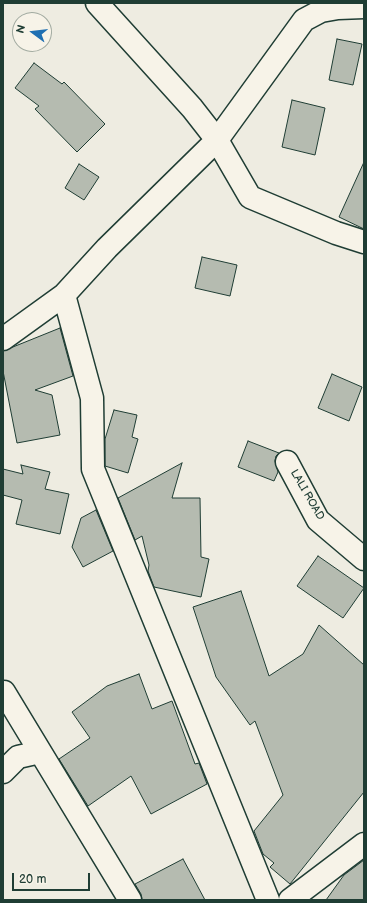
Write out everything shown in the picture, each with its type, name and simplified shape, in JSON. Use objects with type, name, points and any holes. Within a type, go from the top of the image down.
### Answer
[{"type":"street","points":[[97,3],[192,108],[217,140],[250,197],[336,233],[364,242]]},
{"type":"street","points":[[3,339],[64,295],[107,248],[217,140],[304,20],[320,11],[338,8],[364,7]]},
{"type":"street","points":[[64,295],[92,398],[93,468],[268,900]]},
{"type":"street","name":"LALI ROAD","points":[[287,462],[318,520],[364,559]]},
{"type":"street","points":[[4,692],[130,900]]},
{"type":"street","points":[[3,772],[18,757],[40,752]]},
{"type":"street","points":[[290,900],[364,844]]},
{"type":"building","points":[[337,39],[362,44],[353,85],[329,80]]},
{"type":"building","points":[[34,63],[62,84],[64,82],[105,124],[77,152],[35,109],[39,106],[15,88]]},
{"type":"building","points":[[292,100],[325,108],[315,155],[282,147]]},
{"type":"building","points":[[364,162],[364,229],[339,217]]},
{"type":"building","points":[[79,164],[99,177],[84,200],[65,188]]},
{"type":"building","points":[[202,257],[237,265],[230,296],[195,288]]},
{"type":"building","points":[[60,328],[73,376],[35,390],[52,395],[60,435],[17,443],[3,371],[3,351]]},
{"type":"building","points":[[332,374],[362,387],[349,421],[318,408]]},
{"type":"building","points":[[114,410],[137,415],[132,437],[138,439],[128,473],[105,466],[105,439]]},
{"type":"building","points":[[248,441],[279,453],[276,456],[275,461],[278,472],[274,481],[238,467]]},
{"type":"building","points":[[182,463],[172,498],[200,498],[201,557],[209,559],[201,597],[154,587],[148,571],[149,565],[142,536],[135,540],[118,498]]},
{"type":"building","points":[[21,465],[50,472],[45,489],[69,494],[60,534],[16,524],[22,500],[3,495],[3,469],[23,474]]},
{"type":"building","points":[[96,510],[113,551],[83,567],[72,547],[81,518]]},
{"type":"building","points":[[318,556],[364,588],[343,618],[297,586]]},
{"type":"building","points":[[241,591],[269,676],[303,654],[319,625],[364,665],[364,792],[290,884],[270,867],[274,863],[263,854],[254,831],[283,795],[255,721],[250,725],[216,677],[193,607]]},
{"type":"building","points":[[139,674],[152,709],[172,701],[195,764],[199,763],[207,784],[151,814],[131,776],[88,806],[59,759],[90,738],[72,712],[107,686]]},
{"type":"building","points":[[183,859],[205,900],[142,900],[141,894],[135,884]]},
{"type":"building","points":[[364,860],[364,900],[326,900],[344,875]]}]
